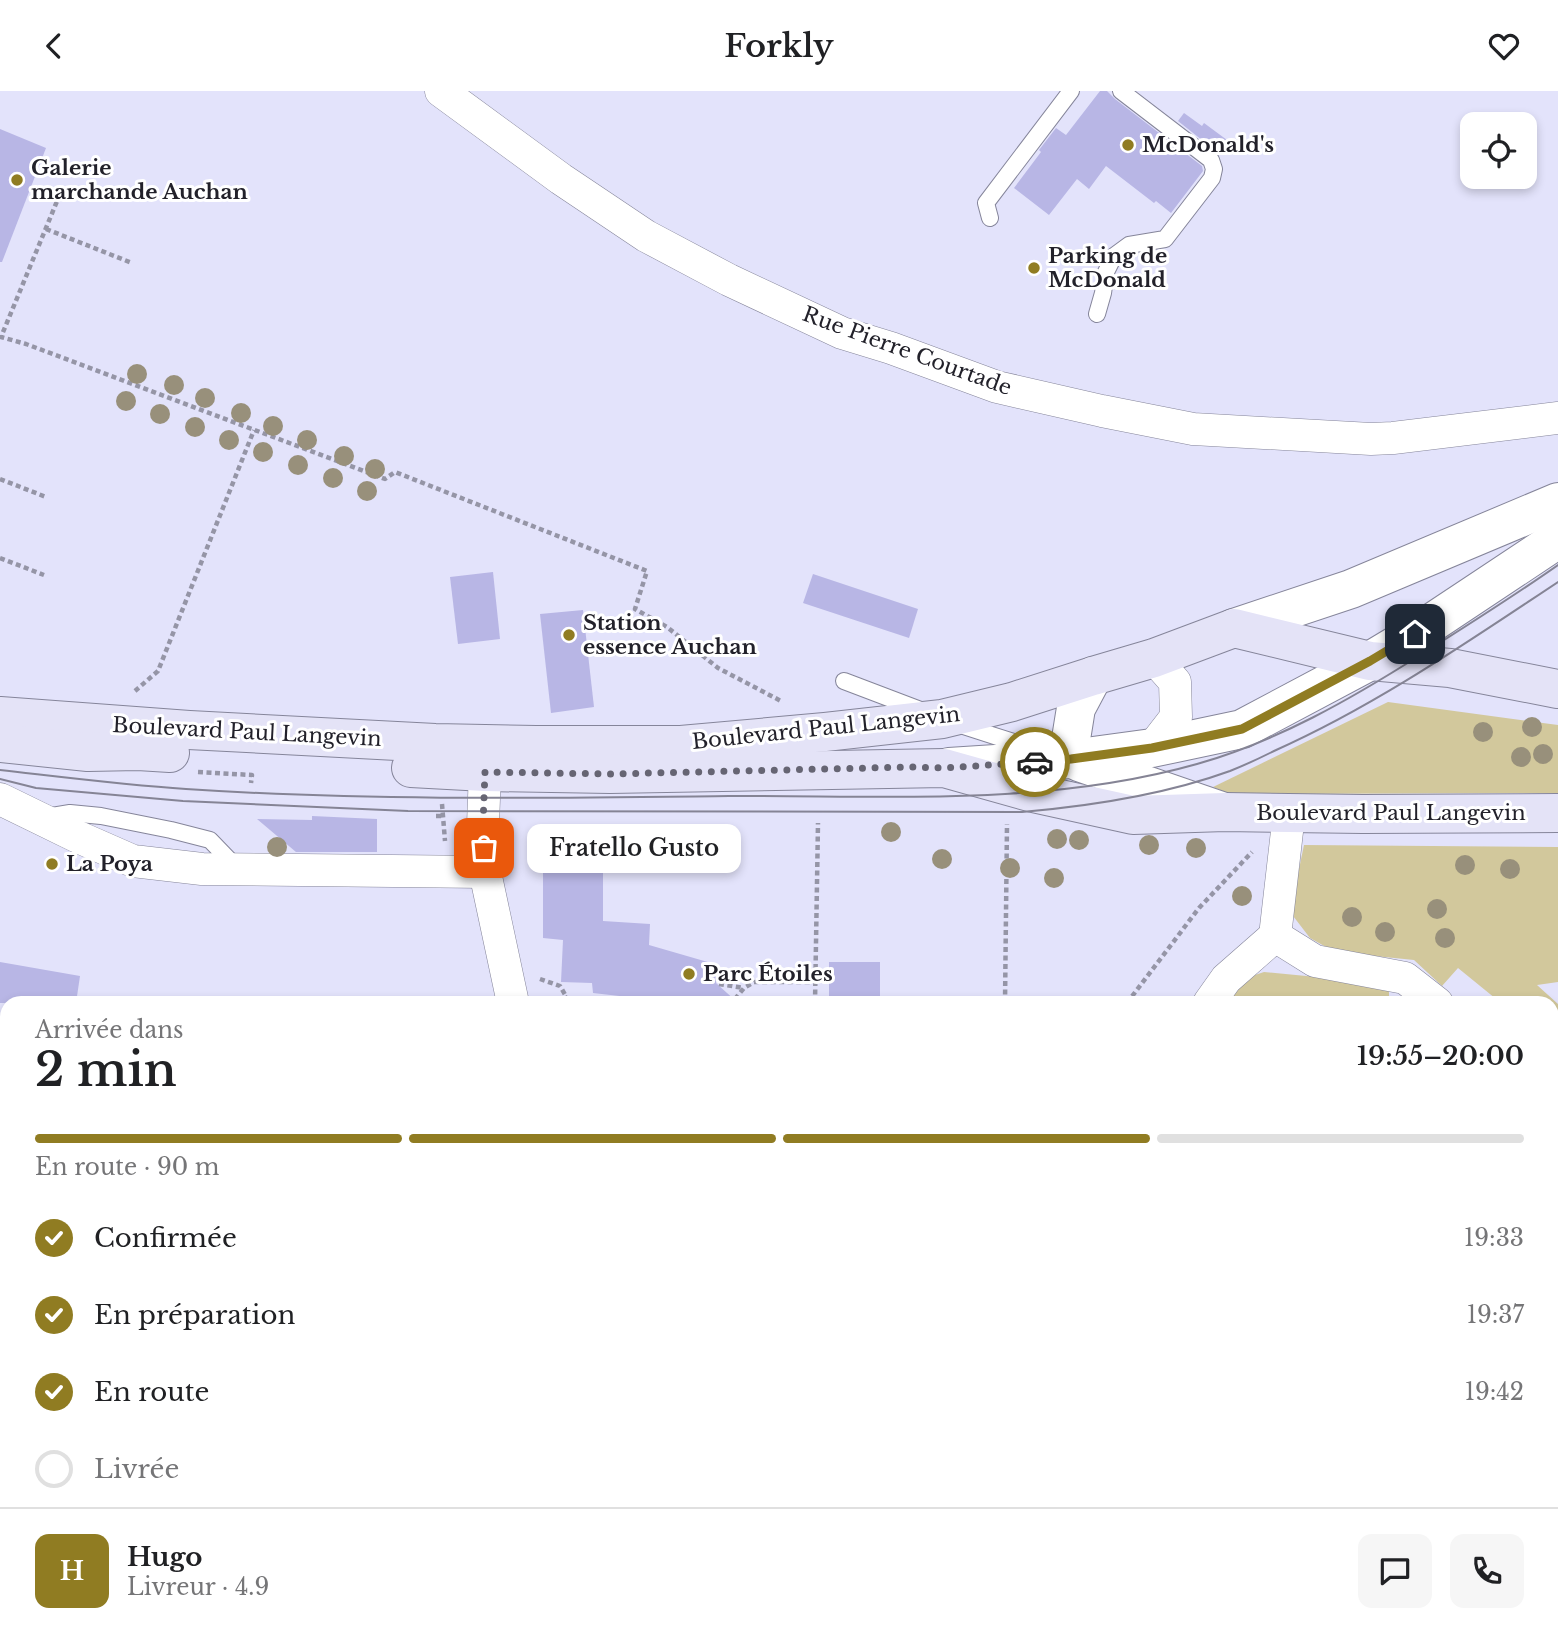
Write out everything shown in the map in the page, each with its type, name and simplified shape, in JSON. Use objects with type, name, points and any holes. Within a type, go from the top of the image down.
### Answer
[{"type":"main road","name":"Boulevard Paul Langevin","points":[[0,716],[189,730],[435,743],[681,744],[942,719],[1012,702],[1154,658],[1234,628]]},
{"type":"main road","points":[[1234,628],[1370,661],[1450,668],[1558,689]]},
{"type":"main road","name":"Boulevard Paul Langevin","points":[[0,743],[88,752],[138,751],[485,772],[610,774],[944,768],[1033,793],[1133,815],[1225,812],[1558,813]]},
{"type":"street","name":"Rue Pierre Courtade","points":[[441,91],[561,179],[646,236],[729,280],[842,333],[997,387],[1192,429],[1393,438],[1558,418]]},
{"type":"street","points":[[1234,628],[1351,589],[1558,502]]},
{"type":"street","points":[[944,768],[1071,759],[1152,748],[1242,729],[1370,661],[1558,540]]},
{"type":"street","points":[[1152,748],[1176,717],[1175,683],[1154,658]]},
{"type":"street","points":[[1071,759],[1076,708],[1093,675]]},
{"type":"street","name":"Boulevard Paul Langevin","points":[[485,772],[536,745]]},
{"type":"street","name":"Boulevard Paul Langevin","points":[[1071,759],[1225,812]]},
{"type":"street","points":[[485,772],[485,872],[512,996]]},
{"type":"street","points":[[0,799],[133,861],[202,869],[485,872]]},
{"type":"street","points":[[1214,996],[1226,979],[1275,936],[1289,814]]},
{"type":"street","points":[[1275,936],[1315,961],[1405,978],[1428,996]]},
{"type":"lane","points":[[990,218],[986,203],[1071,91]]},
{"type":"lane","points":[[1097,314],[1105,272],[1114,256],[1129,245],[1165,239],[1212,178],[1214,169],[1212,160],[1121,91]]},
{"type":"lane","points":[[844,681],[942,719],[1015,744],[1071,759]]},
{"type":"path","points":[[60,194],[0,338],[39,349],[385,479],[395,472],[647,571],[635,609],[667,627],[718,668],[788,705]]},
{"type":"path","points":[[46,229],[132,263]]},
{"type":"path","points":[[127,696],[158,671],[254,430]]},
{"type":"path","points":[[0,479],[46,497]]},
{"type":"path","points":[[0,558],[44,575]]},
{"type":"path","points":[[1132,996],[1199,908],[1289,814]]},
{"type":"path","points":[[436,816],[444,816]]},
{"type":"path","points":[[815,996],[818,823]]},
{"type":"path","points":[[1005,996],[1007,824]]},
{"type":"path","points":[[737,996],[754,982],[815,982]]},
{"type":"path","points":[[719,984],[744,988]]},
{"type":"green space","points":[[1388,702],[1558,725],[1558,793],[1230,794],[1213,787]]},
{"type":"green space","points":[[1304,845],[1558,847],[1558,982],[1537,985],[1549,996],[1492,996],[1458,968],[1442,986],[1414,960],[1335,952],[1310,938],[1290,912]]},
{"type":"green space","points":[[1264,972],[1389,984],[1389,996],[1232,996],[1246,978]]},
{"type":"building","name":"McDonald's","points":[[1100,91],[1107,91],[1202,166],[1203,171],[1171,213],[1106,166],[1089,189],[1077,179],[1049,215],[1014,188],[1056,128],[1066,135]]},
{"type":"building","points":[[1184,113],[1202,126],[1204,123],[1227,140],[1217,152],[1178,121]]},
{"type":"building","name":"Galerie marchande Auchan","points":[[0,129],[46,148],[2,262],[0,262]]},
{"type":"building","points":[[493,572],[500,639],[458,644],[450,577]]},
{"type":"building","points":[[813,574],[918,609],[909,638],[803,603]]},
{"type":"building","points":[[583,610],[594,707],[551,713],[540,614]]},
{"type":"building","points":[[312,816],[377,819],[377,852],[296,852],[257,819],[312,820]]},
{"type":"building","points":[[603,845],[603,921],[650,924],[649,945],[718,965],[716,983],[730,996],[619,996],[593,993],[592,983],[561,982],[563,940],[543,938],[543,847]]},
{"type":"building","points":[[0,962],[80,976],[77,996],[0,996]]},
{"type":"building","points":[[829,962],[880,962],[880,996],[829,996]]},
{"type":"tram line","points":[[0,770],[186,789],[390,797],[906,797],[1023,793],[1082,787],[1140,778],[1197,764],[1227,755],[1285,731],[1341,703],[1395,671],[1558,565]]},
{"type":"tram line","points":[[0,779],[36,788],[183,801],[408,811],[1022,812],[1075,806],[1180,787],[1258,759],[1384,694],[1558,582]]},
{"type":"way so far","points":[[484,848],[485,772],[610,774],[944,768],[1035,762]]},
{"type":"place","name":"McDonald's","points":[[1128,145]]},
{"type":"place","name":"Galerie marchande Auchan","points":[[17,180]]},
{"type":"place","name":"Parking de McDonald","points":[[1034,268]]},
{"type":"place","name":"Station essence Auchan","points":[[569,635]]},
{"type":"place","name":"Fratello Gusto","points":[[484,848]]},
{"type":"place","name":"La Poya","points":[[52,864]]},
{"type":"place","name":"Parc Étoiles","points":[[689,974]]},
{"type":"route","points":[[1035,762],[1152,748],[1242,729],[1415,634]]}]
